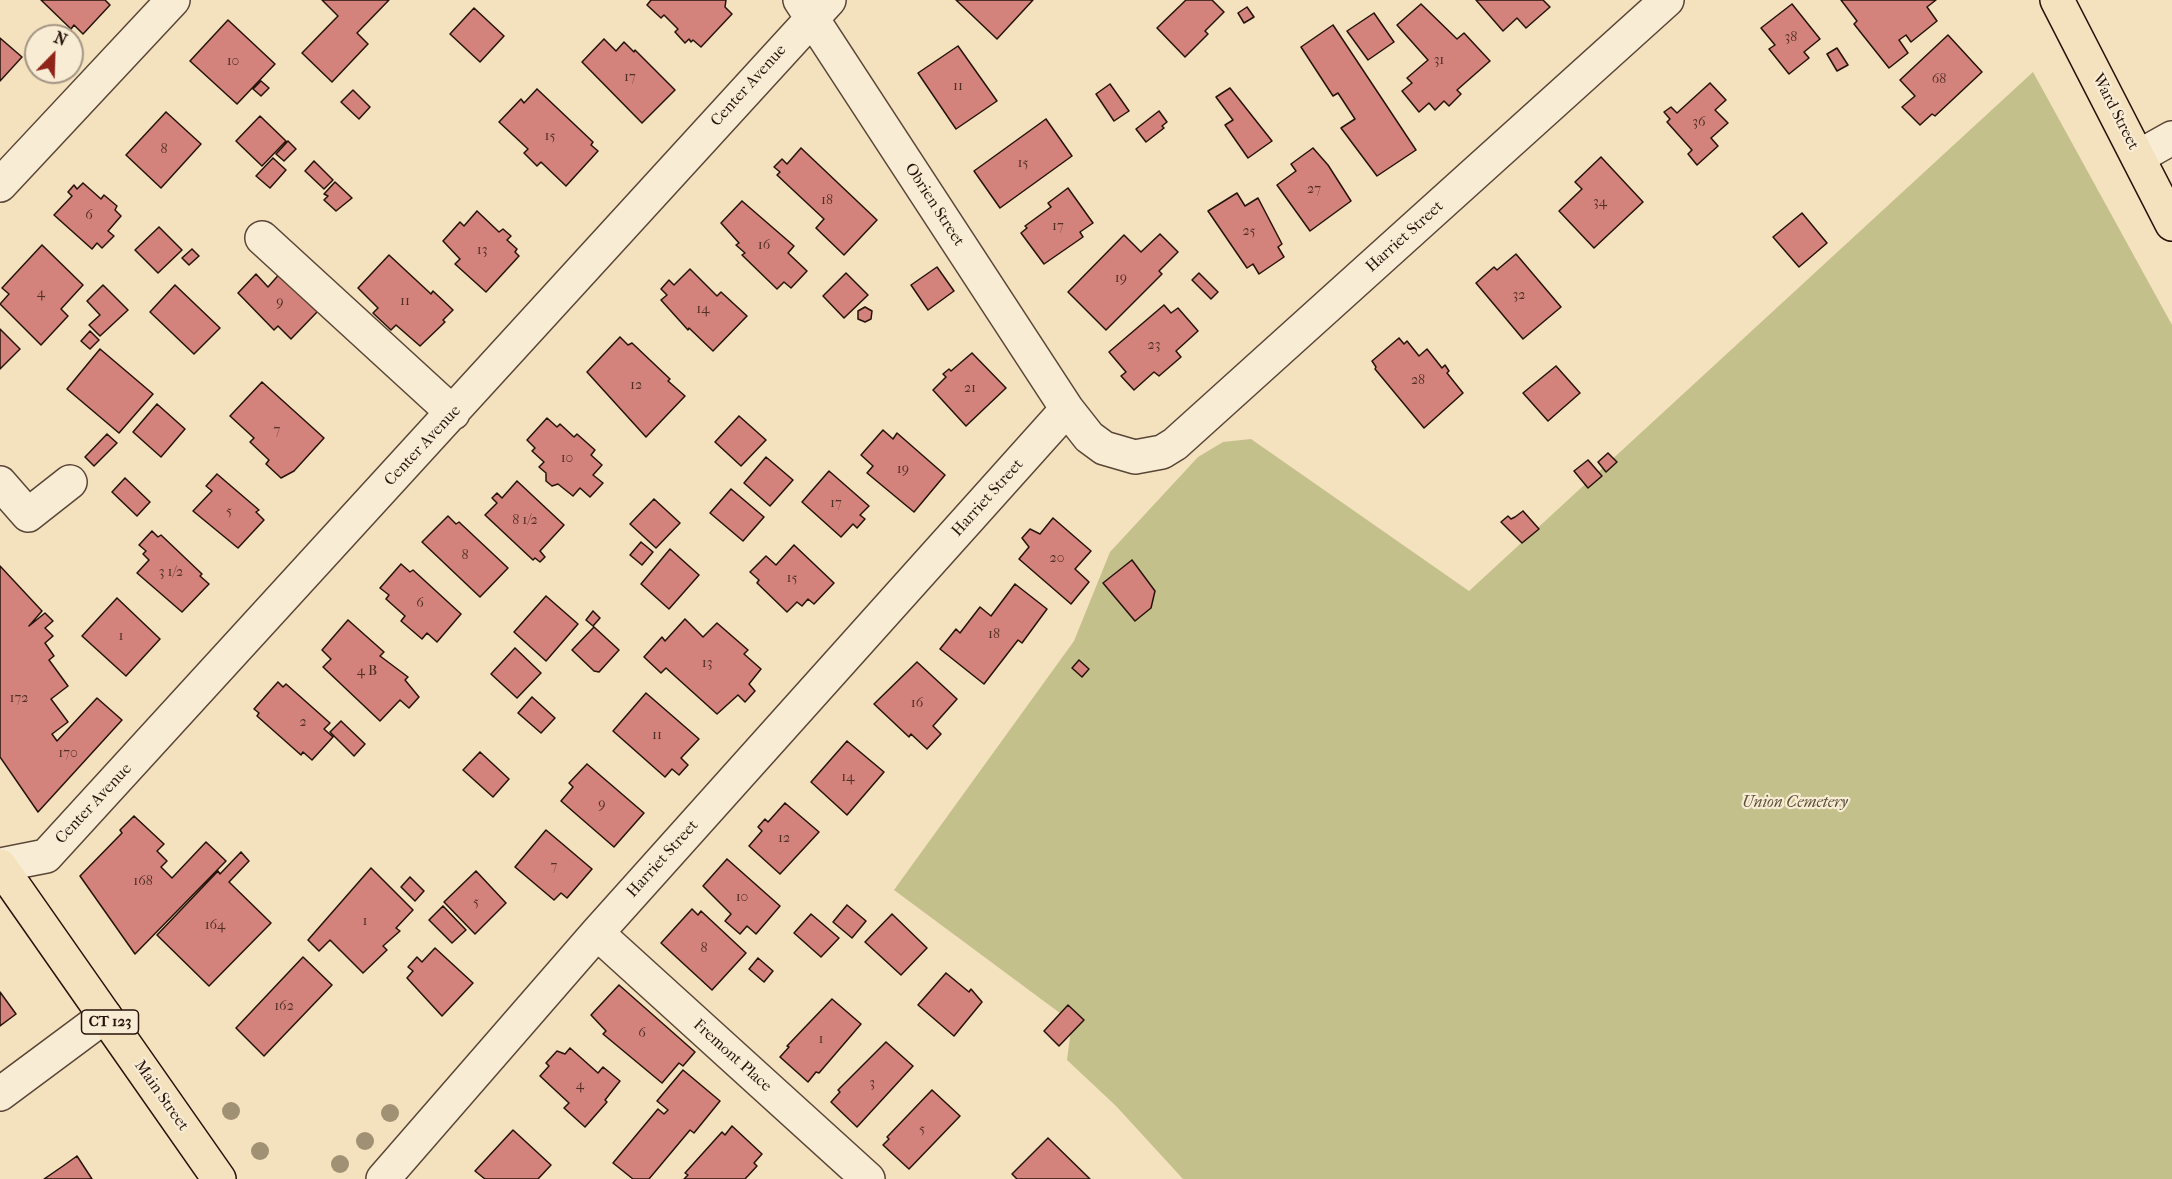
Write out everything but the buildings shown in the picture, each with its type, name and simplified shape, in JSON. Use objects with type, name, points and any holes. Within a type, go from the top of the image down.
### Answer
[{"type":"main road","name":"Ward Street","points":[[2057,0],[2172,224]]},
{"type":"main road","name":"Main Street","points":[[0,865],[219,1179]]},
{"type":"street","points":[[0,185],[173,0]]},
{"type":"street","name":"Harriet Street","points":[[383,1179],[597,933],[1067,409],[1089,437],[1119,455],[1150,456],[1175,444],[1666,0]]},
{"type":"street","name":"Obrien Street","points":[[814,6],[1067,409]]},
{"type":"street","name":"Center Avenue","points":[[0,865],[46,856],[453,413],[814,6]]},
{"type":"street","points":[[2138,157],[2172,138]]},
{"type":"street","points":[[262,238],[453,413]]},
{"type":"street","points":[[0,483],[28,515],[70,482]]},
{"type":"street","name":"Fremont Place","points":[[597,933],[867,1179]]},
{"type":"street","points":[[0,1094],[105,1016]]},
{"type":"green space","name":"Union Cemetery","points":[[2033,72],[2172,325],[2172,1179],[1183,1179],[1116,1106],[1067,1060],[1072,1022],[894,890],[1074,641],[1110,552],[1198,457],[1223,442],[1251,439],[1469,591]]}]
